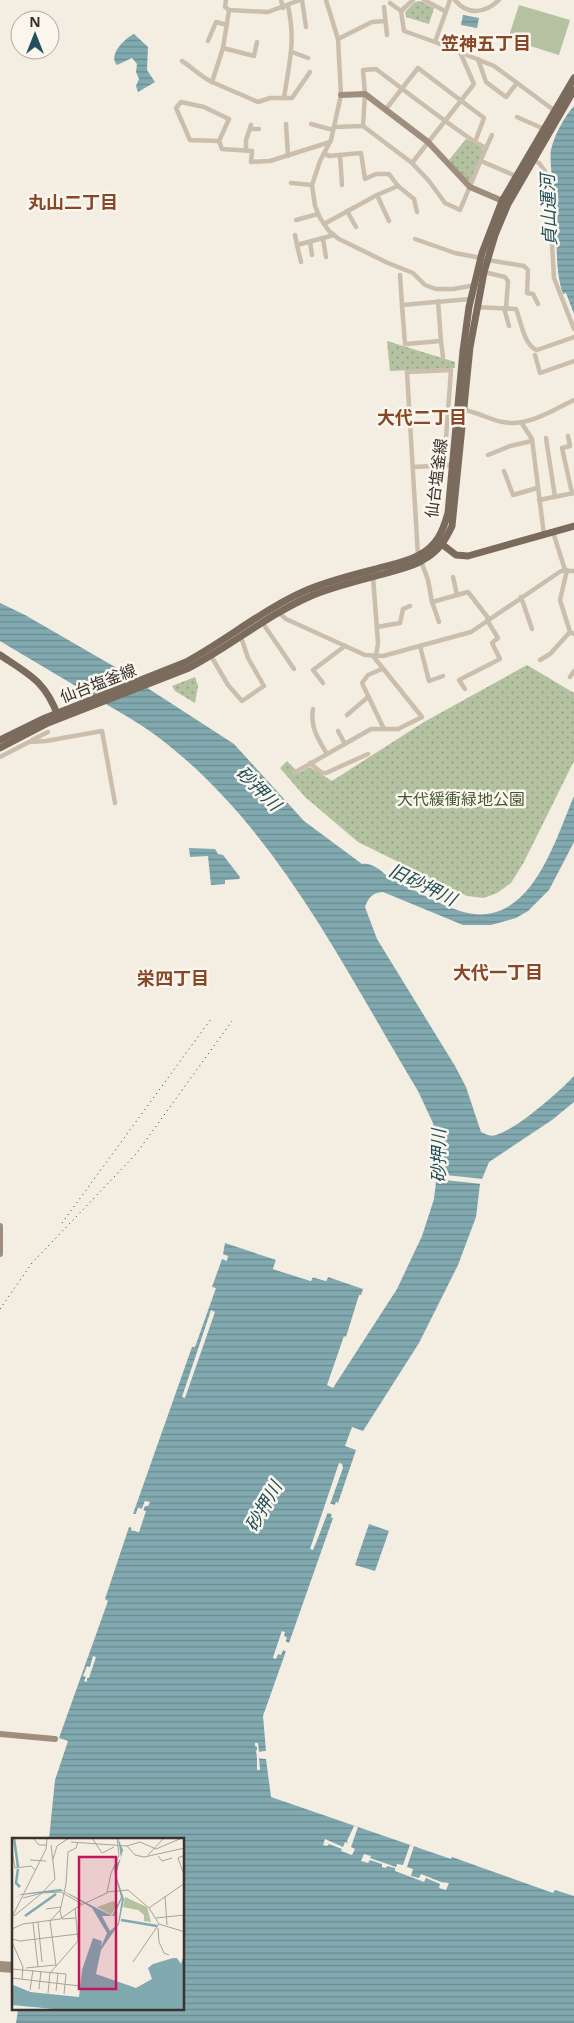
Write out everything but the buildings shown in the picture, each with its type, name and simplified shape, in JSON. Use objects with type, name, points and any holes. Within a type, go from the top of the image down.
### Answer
[{"type":"main road","name":"仙台塩釜線","points":[[505,202],[572,92],[574,78]]},
{"type":"main road","name":"仙台塩釜線","points":[[440,543],[448,513],[452,465],[476,307],[477,285],[505,202],[516,176],[532,159],[544,129],[555,111],[572,92]]},
{"type":"main road","name":"仙台塩釜線","points":[[0,740],[148,681],[189,668],[241,638],[276,610],[318,593],[374,576],[420,559],[440,543],[452,526],[461,410],[463,351],[470,299],[484,272],[485,259]]},
{"type":"main road","points":[[440,543],[456,555],[468,556],[574,526]]},
{"type":"main road","name":"仙台塩釜線","points":[[148,681],[206,652],[324,583],[420,559]]},
{"type":"main road","points":[[0,656],[39,682],[50,695],[58,716]]},
{"type":"main road","name":"仙台塩釜線","points":[[0,748],[58,716]]},
{"type":"street","points":[[212,82],[223,48],[227,25],[229,10],[226,7],[226,0]]},
{"type":"street","points":[[282,0],[292,25],[292,52],[284,98]]},
{"type":"street","points":[[229,10],[268,12],[301,0],[306,27]]},
{"type":"street","points":[[326,0],[338,38],[342,95],[330,142],[312,185],[312,194],[318,214],[334,235],[352,247],[413,273],[425,285],[436,289],[453,289],[477,285]]},
{"type":"street","points":[[401,11],[413,0]]},
{"type":"street","points":[[424,0],[445,11]]},
{"type":"street","points":[[435,42],[450,0]]},
{"type":"street","points":[[456,0],[465,9],[474,12],[488,9],[499,0]]},
{"type":"street","points":[[390,3],[401,11],[404,31],[494,66],[555,111]]},
{"type":"street","points":[[384,7],[387,35]]},
{"type":"street","points":[[338,38],[372,22],[385,21]]},
{"type":"street","points":[[208,40],[216,22],[227,25]]},
{"type":"street","points":[[223,48],[254,56],[257,42]]},
{"type":"street","points":[[292,52],[308,58]]},
{"type":"street","points":[[412,163],[474,84],[460,52]]},
{"type":"street","points":[[478,59],[486,82],[506,97],[517,83]]},
{"type":"street","points":[[182,61],[196,70],[198,75],[258,102],[270,98],[292,98],[310,72]]},
{"type":"street","points":[[386,109],[418,68],[484,118],[475,142]]},
{"type":"street","points":[[363,126],[365,94],[363,70],[376,69],[444,122],[486,148]]},
{"type":"street","points":[[342,95],[365,94],[428,142],[470,187],[505,202]]},
{"type":"street","points":[[219,141],[190,140],[176,108],[181,102],[204,107],[229,119],[219,141],[222,149],[252,151],[251,162],[270,161],[330,142]]},
{"type":"street","points":[[517,117],[544,129]]},
{"type":"street","points":[[286,124],[288,156]]},
{"type":"street","points":[[311,124],[334,129],[363,126],[412,163],[430,181],[445,203],[460,210],[492,135]]},
{"type":"street","points":[[246,150],[250,127],[259,129]]},
{"type":"street","points":[[324,153],[328,156],[361,153],[365,179],[376,174],[389,174],[398,186],[414,199],[417,212]]},
{"type":"street","points":[[340,155],[342,185]]},
{"type":"street","points":[[532,159],[545,171],[549,191],[554,278],[574,329]]},
{"type":"street","points":[[481,162],[516,176]]},
{"type":"street","points":[[291,183],[312,185]]},
{"type":"street","points":[[324,224],[377,195],[398,186]]},
{"type":"street","points":[[377,195],[389,221]]},
{"type":"street","points":[[347,211],[356,227]]},
{"type":"street","points":[[296,220],[318,214]]},
{"type":"street","points":[[295,234],[300,262]]},
{"type":"street","points":[[298,245],[334,235]]},
{"type":"street","points":[[323,239],[326,257]]},
{"type":"street","points":[[415,239],[455,253],[524,266],[528,270],[527,293],[533,294],[538,304]]},
{"type":"street","points":[[310,242],[312,255]]},
{"type":"street","points":[[484,272],[505,277],[508,281],[505,308],[509,326]]},
{"type":"street","points":[[400,275],[406,344],[442,341]]},
{"type":"street","points":[[402,305],[470,299]]},
{"type":"street","points":[[438,301],[443,357]]},
{"type":"street","points":[[476,307],[516,309],[528,343],[537,350],[574,338]]},
{"type":"street","points":[[535,355],[540,373],[574,361]]},
{"type":"street","points":[[439,622],[432,602],[428,580],[420,559],[412,467],[407,372],[451,370],[444,465]]},
{"type":"street","points":[[461,410],[504,422],[521,422],[574,400]]},
{"type":"street","points":[[521,422],[532,441],[544,535]]},
{"type":"street","points":[[539,500],[573,493],[562,448],[570,446],[568,436]]},
{"type":"street","points":[[546,438],[555,497]]},
{"type":"street","points":[[488,455],[510,446],[532,441]]},
{"type":"street","points":[[412,467],[452,465]]},
{"type":"street","points":[[504,472],[513,495],[537,488]]},
{"type":"street","points":[[540,660],[550,654],[572,633],[560,600],[566,570],[553,532]]},
{"type":"street","points":[[276,610],[286,619],[365,655],[374,656],[471,632],[521,597],[566,570],[574,571]]},
{"type":"street","points":[[294,773],[371,729],[398,729],[422,717],[382,669],[374,656],[378,643],[374,576]]},
{"type":"street","points":[[453,577],[457,595]]},
{"type":"street","points":[[432,602],[468,592],[488,619],[498,638],[492,643],[500,659],[459,680],[464,690]]},
{"type":"street","points":[[521,597],[532,629]]},
{"type":"street","points":[[376,627],[400,623],[403,609],[410,606]]},
{"type":"street","points":[[262,622],[294,669]]},
{"type":"street","points":[[211,656],[228,685],[242,701],[264,686],[248,658],[241,638]]},
{"type":"street","points":[[323,683],[313,670],[345,646]]},
{"type":"street","points":[[420,646],[429,680],[443,676]]},
{"type":"street","points":[[382,669],[368,675],[362,683],[384,729]]},
{"type":"street","points":[[570,677],[574,671]]},
{"type":"street","points":[[347,715],[368,697]]},
{"type":"street","points":[[313,709],[311,718],[314,731],[326,754]]},
{"type":"street","points":[[29,742],[46,741],[102,731],[115,803]]},
{"type":"street","points":[[338,731],[345,744]]},
{"type":"street","points":[[0,757],[48,732]]},
{"type":"street","points":[[310,764],[322,773],[326,773],[368,754]]},
{"type":"street","points":[[0,1226],[0,1254]]},
{"type":"street","points":[[0,1734],[55,1739]]},
{"type":"green space","points":[[420,1],[434,8],[429,24],[406,17],[405,12],[415,2]]},
{"type":"green space","points":[[519,5],[570,20],[559,55],[508,39]]},
{"type":"green space","points":[[466,139],[482,147],[483,151],[470,181],[466,181],[449,160]]},
{"type":"green space","points":[[387,341],[455,362],[455,368],[390,371]]},
{"type":"green space","name":"大代緩衝緑地公園","points":[[527,665],[574,693],[574,761],[524,862],[511,883],[497,893],[484,898],[467,896],[358,842],[305,797],[280,768],[287,761],[299,773],[310,767],[332,781],[424,722]]},
{"type":"green space","points":[[195,677],[198,686],[195,703],[175,691],[172,686]]},
{"type":"water","points":[[463,15],[479,18],[477,28],[461,25]]},
{"type":"water","points":[[134,34],[148,47],[147,70],[155,82],[138,92],[136,86],[139,79],[136,72],[137,64],[132,58],[117,65],[114,57],[118,48]]},
{"type":"water","points":[[574,106],[574,314],[566,293],[563,294],[558,271],[551,150],[557,133]]},
{"type":"water","name":"砂押川","points":[[0,603],[25,615],[115,667],[234,744],[304,821],[362,864],[372,865],[387,876],[423,895],[460,911],[484,914],[504,909],[521,897],[547,859],[574,796],[574,842],[549,890],[528,911],[516,918],[491,925],[463,925],[383,892],[371,896],[365,907],[377,939],[466,1087],[481,1132],[494,1136],[515,1126],[548,1101],[574,1076],[574,1102],[552,1120],[489,1162],[480,1184],[476,1217],[458,1265],[419,1343],[363,1431],[352,1427],[345,1446],[356,1450],[338,1503],[336,1502],[335,1505],[330,1504],[342,1468],[340,1463],[314,1548],[328,1512],[332,1514],[331,1517],[333,1518],[289,1643],[285,1642],[287,1638],[282,1631],[273,1658],[283,1650],[286,1651],[263,1716],[266,1751],[259,1752],[256,1750],[258,1767],[259,1758],[266,1759],[271,1797],[451,1859],[452,1857],[553,1893],[555,1890],[574,1896],[574,2023],[16,2023],[18,2010],[185,2010],[185,1838],[49,1838],[55,1780],[68,1741],[59,1738],[108,1601],[105,1599],[129,1527],[132,1528],[131,1530],[139,1532],[145,1505],[148,1506],[145,1501],[142,1509],[138,1508],[136,1514],[133,1514],[192,1347],[195,1347],[216,1288],[212,1287],[222,1259],[227,1261],[228,1256],[223,1254],[225,1243],[276,1260],[273,1269],[311,1281],[312,1277],[326,1281],[328,1277],[363,1289],[361,1295],[359,1295],[346,1337],[344,1336],[327,1385],[333,1388],[397,1289],[422,1236],[434,1199],[438,1165],[433,1123],[418,1091],[334,948],[304,901],[272,855],[238,812],[200,773],[143,726],[0,641]]},
{"type":"water","points":[[189,848],[215,849],[218,854],[223,855],[240,877],[239,879],[225,880],[225,884],[211,885],[208,856],[190,857]]},
{"type":"water","points":[[369,1524],[389,1531],[375,1571],[355,1565]]},
{"type":"pier","points":[[436,1174],[484,1179],[482,1184],[435,1179]]},
{"type":"pier","points":[[276,1260],[278,1261],[276,1267],[309,1278],[312,1274],[325,1278],[325,1276],[328,1277],[326,1281],[313,1277],[311,1281],[273,1269]]},
{"type":"pier","points":[[211,1310],[215,1312],[185,1398],[182,1397]]},
{"type":"pier","points":[[339,1463],[342,1464],[343,1468],[330,1504],[335,1505],[336,1502],[338,1503],[335,1508],[328,1505],[326,1511],[334,1513],[333,1518],[331,1517],[332,1514],[327,1513],[313,1550],[310,1549]]},
{"type":"pier","points":[[145,1501],[150,1502],[143,1510],[146,1511],[139,1532],[131,1530],[132,1525],[138,1529],[143,1513],[139,1511],[138,1516],[135,1517],[138,1508],[142,1509]]},
{"type":"pier","points":[[282,1631],[285,1632],[286,1642],[289,1643],[288,1646],[284,1644],[282,1638],[278,1651],[280,1652],[282,1648],[287,1649],[286,1651],[283,1650],[281,1655],[278,1654],[276,1659],[273,1658]]},
{"type":"pier","points":[[93,1656],[96,1657],[87,1682],[84,1681],[86,1677],[83,1676],[87,1666],[90,1667]]},
{"type":"pier","points":[[255,1743],[258,1743],[259,1752],[266,1751],[266,1754],[259,1754],[266,1756],[266,1759],[259,1758],[260,1770],[257,1770],[257,1747]]},
{"type":"pier","points":[[354,1826],[358,1827],[351,1847],[355,1849],[352,1855],[329,1844],[327,1846],[323,1845],[325,1839],[343,1847],[345,1842],[348,1843],[347,1841]]},
{"type":"pier","points":[[410,1845],[414,1846],[407,1867],[413,1869],[411,1876],[419,1878],[421,1874],[449,1883],[446,1890],[439,1888],[440,1884],[426,1878],[424,1882],[395,1871],[395,1868],[382,1867],[382,1864],[370,1860],[368,1863],[361,1861],[364,1854],[396,1867],[397,1864],[403,1865]]},
{"type":"railway","points":[[62,1223],[211,1019]]},
{"type":"railway","points":[[0,1309],[32,1263],[136,1154],[232,1021]]},
{"type":"district","name":"笠神五丁目","points":[[486,43]]},
{"type":"district","name":"丸山二丁目","points":[[73,202]]},
{"type":"district","name":"大代二丁目","points":[[422,417]]},
{"type":"district","name":"大代一丁目","points":[[498,972]]},
{"type":"district","name":"栄四丁目","points":[[173,978]]},
{"type":"water label","name":"貞山運河","points":[[548,210]]},
{"type":"water label","name":"旧砂押川","points":[[423,884]]}]
